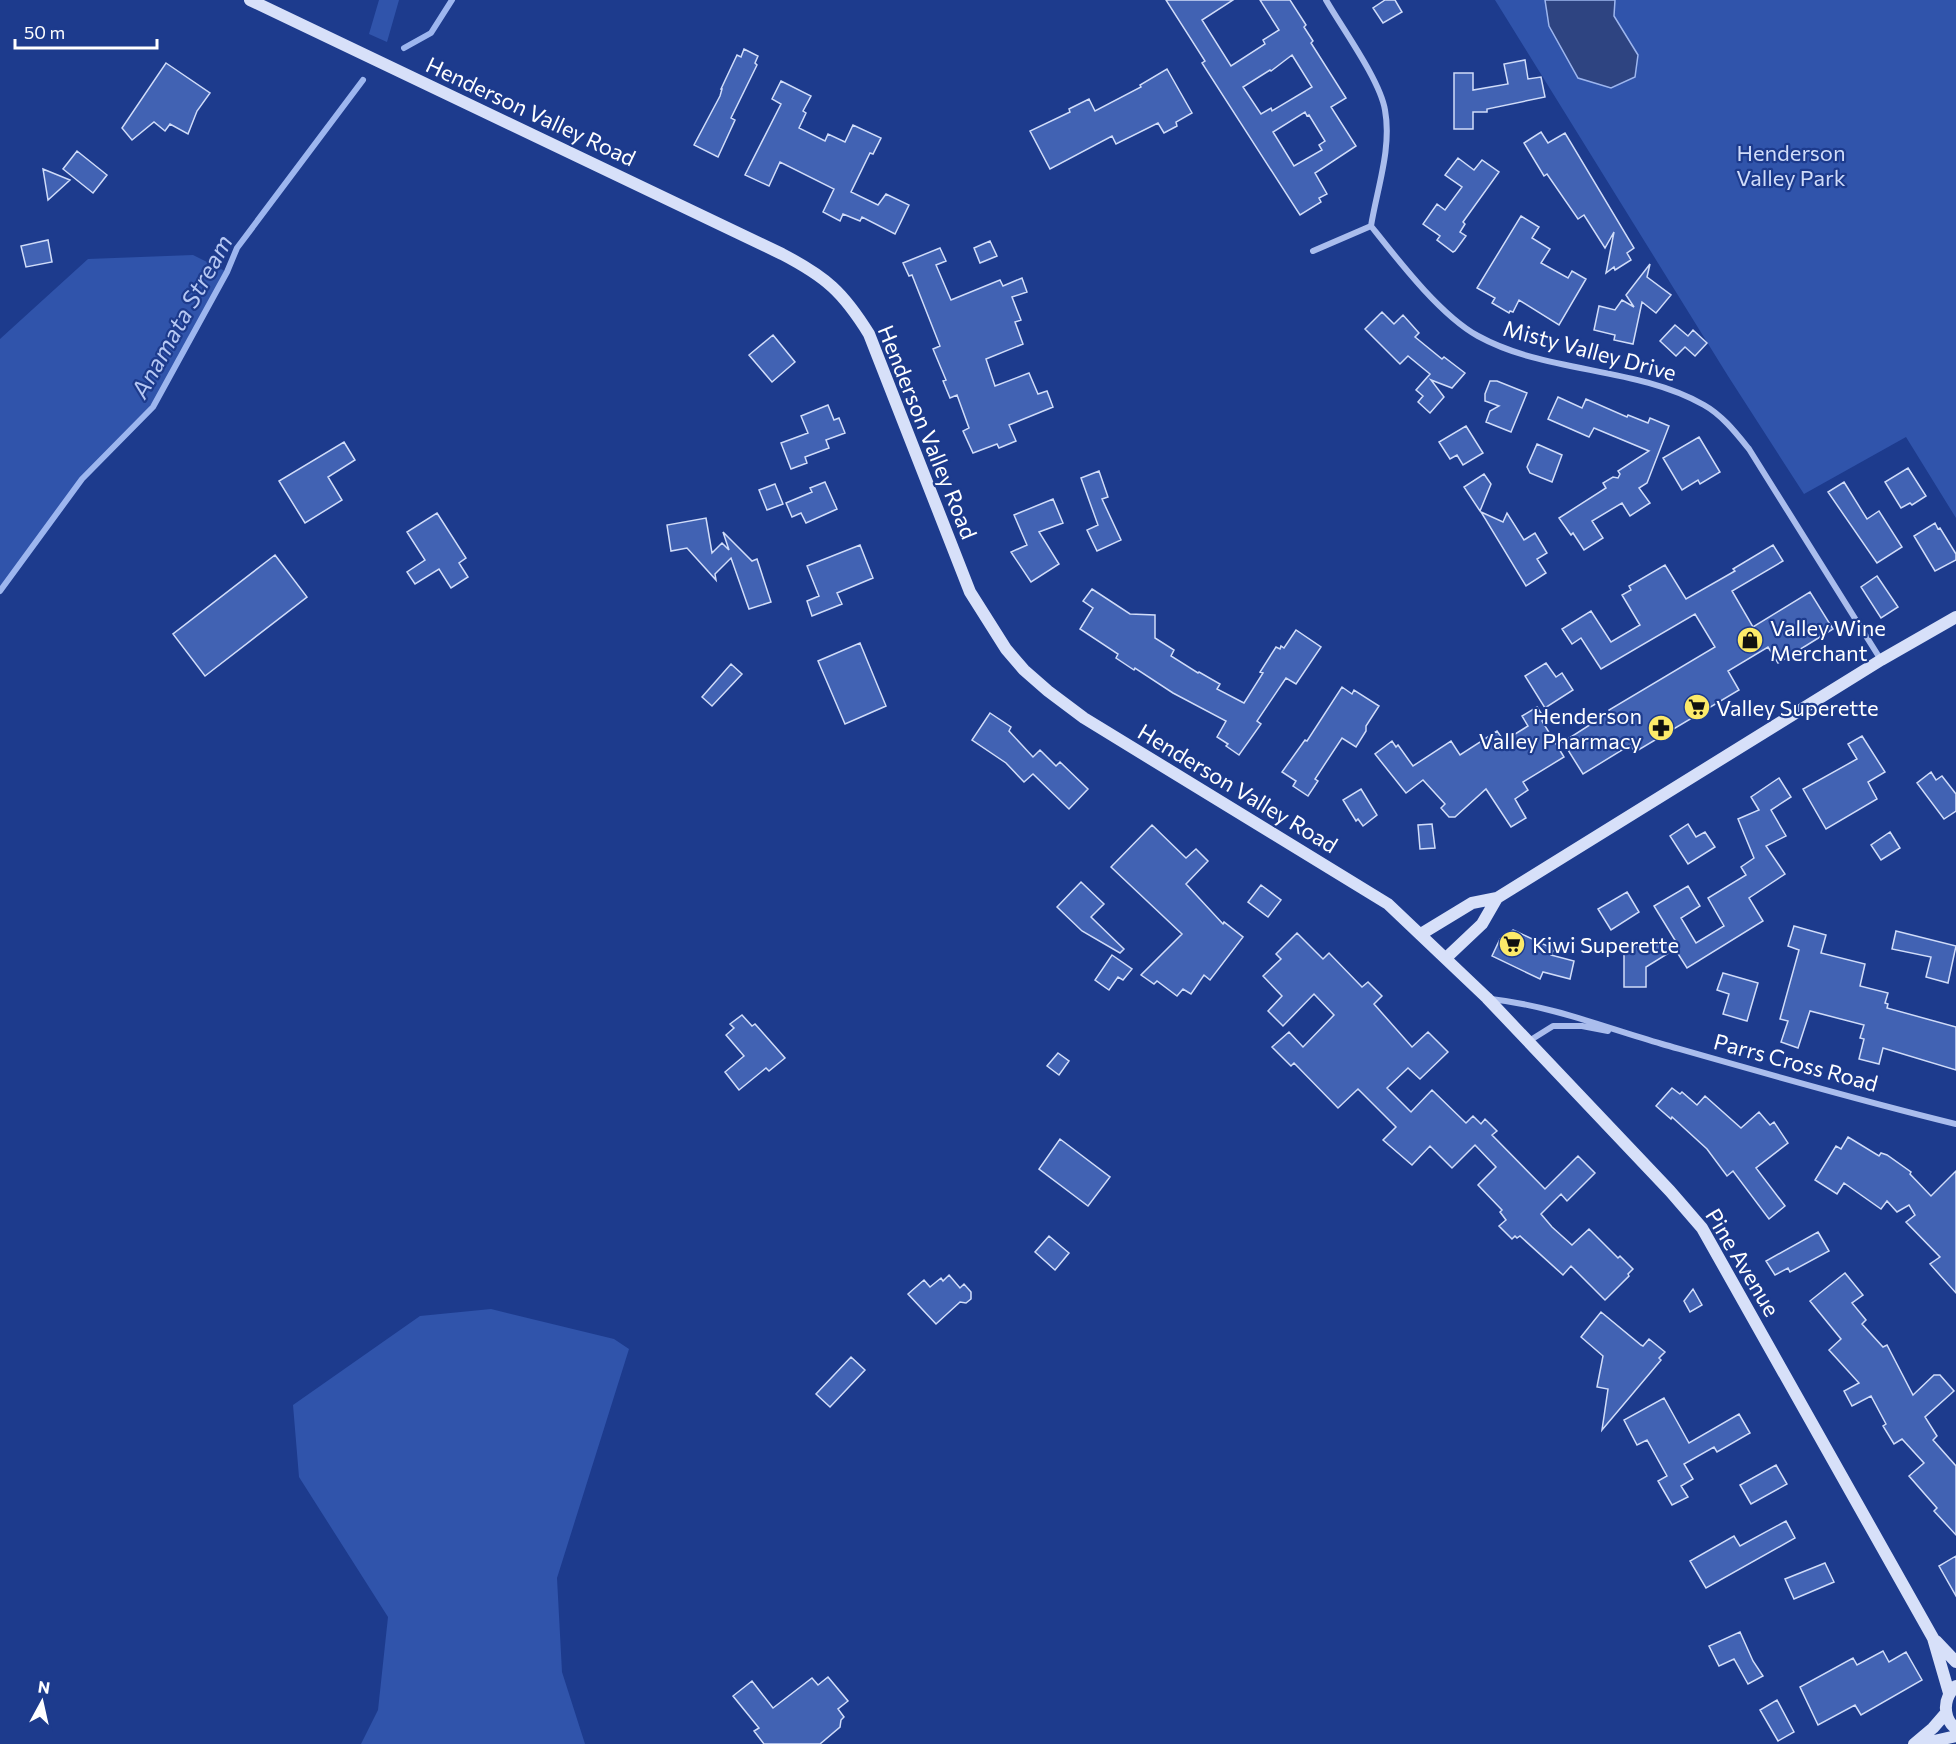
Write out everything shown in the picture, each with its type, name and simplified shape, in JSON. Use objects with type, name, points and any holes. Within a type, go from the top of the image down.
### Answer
[{"type":"street","name":"Henderson Valley Road","points":[[250,0],[812,270],[838,291],[854,309],[869,334],[970,592],[1006,649],[1024,670],[1084,718],[1388,904],[1421,934]]},
{"type":"street","points":[[1313,251],[1371,226],[1386,134],[1385,110],[1379,89],[1326,0]]},
{"type":"street","name":"Misty Valley Drive","points":[[1371,226],[1432,297],[1454,318],[1477,335],[1513,352],[1680,393],[1706,405],[1730,425],[1749,449],[1881,660]]},
{"type":"street","points":[[1421,934],[1472,903],[1497,898],[1881,660],[1956,617]]},
{"type":"street","points":[[1446,958],[1482,924],[1497,898]]},
{"type":"street","name":"Pine Avenue","points":[[1421,934],[1487,998],[1670,1191],[1702,1228],[1933,1638],[1952,1690]]},
{"type":"street","name":"Parrs Cross Road","points":[[1487,998],[1545,1007],[1780,1078],[1956,1124]]},
{"type":"street","name":"Parrs Cross Road","points":[[1528,1041],[1553,1026],[1582,1026],[1626,1033]]},
{"type":"street","name":"Pine Avenue","points":[[1933,1638],[1956,1662]]},
{"type":"street","points":[[1952,1690],[1946,1700],[1946,1713],[1948,1720],[1956,1729]]},
{"type":"street","points":[[1914,1744],[1946,1713]]},
{"type":"street","points":[[1921,1744],[1956,1736]]},
{"type":"green space","points":[[379,0],[399,0],[387,42],[369,34]]},
{"type":"green space","name":"Henderson Valley Park","points":[[1495,0],[1956,0],[1956,518],[1906,437],[1804,494],[1728,376]]},
{"type":"green space","points":[[193,255],[227,272],[153,407],[82,479],[0,591],[0,339],[88,259]]},
{"type":"green space","points":[[491,1309],[614,1339],[629,1349],[557,1578],[562,1672],[585,1744],[361,1744],[378,1710],[388,1617],[299,1477],[293,1405],[420,1316]]},
{"type":"shaded area","points":[[1545,0],[1615,0],[1614,16],[1638,55],[1635,77],[1611,88],[1578,78],[1549,26]]},
{"type":"building","points":[[1166,0],[1233,0],[1202,20],[1231,66],[1265,44],[1263,40],[1279,30],[1260,0],[1290,0],[1306,25],[1304,27],[1313,41],[1311,43],[1346,98],[1331,107],[1356,146],[1315,173],[1327,194],[1319,198],[1321,202],[1300,215],[1202,63],[1205,61]],"holes":[[[1292,55],[1312,87],[1272,111],[1271,108],[1261,114],[1243,87],[1271,71]],[[1305,112],[1325,141],[1319,145],[1322,150],[1294,166],[1273,132]]]},
{"type":"building","points":[[1385,0],[1395,0],[1402,12],[1383,23],[1373,8]]},
{"type":"building","points":[[744,49],[758,56],[755,63],[757,65],[731,118],[735,120],[718,157],[694,145],[720,96],[737,55],[741,57]]},
{"type":"building","points":[[1525,60],[1528,79],[1541,77],[1545,97],[1487,109],[1487,112],[1473,112],[1473,129],[1454,129],[1454,73],[1473,73],[1473,90],[1508,84],[1504,64]]},
{"type":"building","points":[[166,63],[210,93],[197,111],[188,134],[170,124],[165,131],[154,122],[132,140],[122,128]]},
{"type":"building","points":[[1167,69],[1192,113],[1176,122],[1177,126],[1164,133],[1158,123],[1116,144],[1112,136],[1050,169],[1030,131],[1070,112],[1069,109],[1089,99],[1095,111],[1141,87],[1140,85]]},
{"type":"building","points":[[781,81],[811,96],[803,111],[806,113],[799,128],[825,141],[828,134],[845,142],[853,125],[881,138],[873,154],[870,153],[851,192],[878,205],[886,194],[909,205],[895,234],[862,217],[860,221],[843,214],[840,221],[823,212],[834,189],[780,162],[769,186],[745,175],[781,104],[772,99]]},
{"type":"building","points":[[1541,132],[1548,143],[1565,133],[1634,248],[1627,253],[1631,260],[1615,270],[1614,267],[1606,273],[1614,232],[1605,248],[1584,215],[1578,219],[1547,174],[1544,176],[1524,143]]},
{"type":"building","points":[[77,151],[107,175],[93,193],[63,169]]},
{"type":"building","points":[[1458,158],[1474,170],[1482,160],[1499,172],[1463,222],[1465,224],[1460,232],[1466,236],[1453,252],[1437,240],[1440,236],[1423,224],[1437,204],[1445,210],[1462,187],[1445,175]]},
{"type":"building","points":[[43,169],[70,180],[48,200]]},
{"type":"building","points":[[1521,216],[1539,227],[1532,238],[1550,249],[1541,263],[1568,278],[1572,271],[1586,279],[1559,325],[1519,300],[1513,312],[1509,313],[1492,303],[1495,298],[1477,288]]},
{"type":"building","points":[[48,240],[52,262],[26,267],[21,246]]},
{"type":"building","points":[[990,241],[997,256],[980,263],[974,248]]},
{"type":"building","points":[[940,248],[946,261],[936,265],[951,300],[1000,280],[1003,286],[1022,278],[1027,292],[1012,297],[1021,320],[1015,322],[1023,344],[986,359],[995,386],[1029,373],[1038,394],[1047,391],[1053,407],[1009,425],[1016,441],[999,448],[997,444],[973,453],[963,431],[969,428],[957,395],[950,398],[943,381],[946,380],[933,349],[940,346],[912,275],[909,276],[903,263]]},
{"type":"building","points":[[1650,264],[1647,277],[1671,295],[1656,313],[1642,302],[1633,344],[1614,340],[1615,335],[1594,330],[1599,306],[1615,310],[1622,300],[1634,307],[1626,295]]},
{"type":"building","points":[[1382,312],[1394,324],[1403,315],[1419,333],[1415,337],[1442,359],[1444,357],[1465,373],[1452,388],[1431,380],[1444,397],[1430,413],[1418,402],[1423,396],[1416,390],[1430,374],[1408,356],[1400,364],[1365,329]]},
{"type":"building","points":[[1675,325],[1688,336],[1693,330],[1707,343],[1695,356],[1685,347],[1676,356],[1660,341]]},
{"type":"building","points":[[773,335],[795,362],[772,382],[749,355]]},
{"type":"building","points":[[1490,381],[1497,381],[1527,393],[1511,432],[1486,422],[1490,411],[1499,406],[1485,401]]},
{"type":"building","points":[[1558,397],[1582,408],[1586,399],[1627,417],[1628,415],[1648,423],[1650,418],[1669,426],[1647,483],[1639,488],[1650,503],[1630,516],[1622,503],[1592,521],[1603,538],[1584,550],[1559,518],[1606,488],[1603,483],[1613,477],[1618,478],[1620,474],[1618,471],[1649,451],[1594,428],[1589,437],[1548,419]]},
{"type":"building","points":[[828,405],[834,420],[839,418],[845,433],[826,440],[829,448],[805,457],[807,463],[791,469],[781,443],[808,433],[801,416]]},
{"type":"building","points":[[1466,426],[1483,453],[1463,465],[1457,455],[1450,459],[1439,442]]},
{"type":"building","points":[[1699,437],[1720,472],[1700,484],[1698,480],[1682,490],[1663,458]]},
{"type":"building","points":[[344,442],[355,460],[328,477],[342,500],[305,523],[279,481]]},
{"type":"building","points":[[1537,444],[1562,455],[1552,482],[1530,473],[1527,467]]},
{"type":"building","points":[[1908,468],[1926,496],[1912,505],[1910,503],[1901,508],[1885,482]]},
{"type":"building","points":[[1099,471],[1108,497],[1102,499],[1121,540],[1097,551],[1087,530],[1098,525],[1081,478]]},
{"type":"building","points":[[1484,474],[1491,484],[1480,511],[1464,487]]},
{"type":"building","points":[[825,482],[837,509],[806,523],[801,513],[792,517],[786,503],[812,492],[810,488]]},
{"type":"building","points":[[1844,482],[1867,519],[1879,511],[1902,547],[1877,563],[1828,492]]},
{"type":"building","points":[[775,484],[783,504],[767,510],[759,490]]},
{"type":"building","points":[[1053,499],[1063,523],[1039,532],[1059,564],[1031,582],[1011,552],[1027,545],[1014,515]]},
{"type":"building","points":[[1481,512],[1503,522],[1507,513],[1524,540],[1535,533],[1547,553],[1537,559],[1546,573],[1526,586]]},
{"type":"building","points":[[437,513],[466,558],[459,563],[468,577],[451,588],[439,569],[415,584],[407,572],[425,560],[407,532]]},
{"type":"building","points":[[706,518],[712,553],[722,543],[729,550],[723,532],[752,561],[757,559],[771,602],[749,609],[731,558],[715,574],[716,580],[687,548],[671,551],[667,525]]},
{"type":"building","points":[[1935,523],[1956,554],[1956,560],[1935,571],[1914,536]]},
{"type":"building","points":[[860,545],[873,578],[837,593],[842,604],[812,616],[807,601],[819,596],[807,566]]},
{"type":"building","points":[[1773,545],[1783,561],[1732,591],[1753,627],[1810,592],[1833,629],[1778,663],[1768,647],[1728,671],[1739,690],[1635,752],[1630,745],[1583,774],[1563,742],[1610,712],[1609,710],[1715,647],[1695,614],[1601,669],[1581,638],[1572,644],[1562,629],[1591,611],[1611,642],[1640,625],[1622,595],[1631,590],[1629,586],[1665,565],[1686,599],[1735,571],[1733,569]]},
{"type":"building","points":[[275,555],[307,597],[205,676],[173,634]]},
{"type":"building","points":[[1877,576],[1898,607],[1881,618],[1861,587]]},
{"type":"building","points":[[1092,589],[1130,614],[1155,615],[1155,638],[1174,650],[1171,656],[1220,684],[1217,689],[1244,703],[1276,647],[1284,648],[1296,630],[1321,647],[1296,684],[1286,678],[1257,721],[1261,724],[1239,755],[1217,737],[1226,721],[1173,693],[1135,668],[1134,670],[1116,658],[1118,654],[1080,629],[1093,608],[1083,601]]},
{"type":"building","points":[[860,643],[886,706],[845,724],[818,661]]},
{"type":"building","points":[[1546,663],[1556,677],[1562,673],[1573,690],[1545,708],[1525,676]]},
{"type":"building","points":[[731,664],[742,674],[712,706],[702,697]]},
{"type":"building","points":[[1342,687],[1352,694],[1354,690],[1379,706],[1356,747],[1342,738],[1315,779],[1318,781],[1308,796],[1293,786],[1296,781],[1282,772],[1305,740],[1307,741]]},
{"type":"building","points":[[1537,707],[1545,719],[1542,721],[1564,757],[1523,782],[1528,790],[1515,799],[1526,818],[1511,827],[1486,789],[1455,817],[1449,817],[1441,808],[1445,804],[1423,780],[1406,793],[1375,754],[1392,741],[1396,747],[1398,745],[1413,766],[1451,741],[1460,755],[1497,731],[1504,741],[1528,726],[1522,716]]},
{"type":"building","points":[[990,713],[1011,727],[1009,731],[1033,757],[1040,750],[1056,766],[1060,762],[1088,789],[1069,809],[1033,774],[1024,782],[1006,763],[972,740]]},
{"type":"building","points":[[1862,736],[1885,772],[1868,782],[1877,799],[1826,829],[1803,789],[1857,759],[1848,744]]},
{"type":"building","points":[[1931,772],[1936,780],[1942,776],[1956,794],[1956,811],[1944,819],[1917,783]]},
{"type":"building","points":[[1779,778],[1791,797],[1771,810],[1786,836],[1766,846],[1785,874],[1749,898],[1763,921],[1687,968],[1675,949],[1646,967],[1646,987],[1624,987],[1624,946],[1678,945],[1654,906],[1688,886],[1700,906],[1681,918],[1696,943],[1724,926],[1708,898],[1746,875],[1741,867],[1754,858],[1738,819],[1759,810],[1751,797]]},
{"type":"building","points":[[1361,789],[1377,815],[1363,826],[1358,819],[1356,821],[1343,800]]},
{"type":"building","points":[[1432,824],[1435,848],[1420,849],[1418,825]]},
{"type":"building","points":[[1688,824],[1696,837],[1705,832],[1715,847],[1688,864],[1670,836]]},
{"type":"building","points":[[1152,825],[1186,858],[1196,849],[1208,861],[1186,884],[1223,924],[1224,922],[1243,937],[1210,980],[1204,975],[1191,994],[1183,989],[1177,996],[1157,981],[1154,984],[1141,975],[1182,934],[1111,867]]},
{"type":"building","points":[[1890,832],[1900,848],[1881,860],[1871,845]]},
{"type":"building","points":[[1081,882],[1104,904],[1091,917],[1124,949],[1120,953],[1082,931],[1057,907]]},
{"type":"building","points":[[1261,885],[1281,900],[1268,917],[1248,902]]},
{"type":"building","points":[[1627,892],[1639,912],[1611,930],[1598,909]]},
{"type":"building","points":[[1794,926],[1826,935],[1821,953],[1865,964],[1860,986],[1888,993],[1885,1003],[1888,1004],[1887,1008],[1956,1027],[1956,1070],[1883,1048],[1879,1064],[1859,1059],[1864,1039],[1860,1038],[1864,1025],[1810,1011],[1798,1048],[1781,1042],[1788,1021],[1780,1019],[1799,950],[1788,946]]},
{"type":"building","points":[[1513,930],[1554,949],[1551,955],[1574,961],[1570,979],[1543,972],[1540,979],[1492,956],[1500,939]]},
{"type":"building","points":[[1896,931],[1956,946],[1948,983],[1926,977],[1931,957],[1892,949]]},
{"type":"building","points":[[1297,933],[1323,959],[1329,953],[1362,987],[1368,982],[1382,996],[1374,1004],[1412,1047],[1428,1032],[1448,1052],[1420,1079],[1408,1068],[1387,1088],[1411,1112],[1432,1090],[1466,1123],[1473,1116],[1481,1124],[1485,1119],[1497,1131],[1492,1135],[1545,1189],[1578,1156],[1595,1173],[1567,1201],[1561,1194],[1541,1214],[1572,1245],[1589,1229],[1618,1258],[1620,1256],[1633,1269],[1605,1300],[1571,1266],[1563,1275],[1520,1236],[1512,1239],[1499,1226],[1506,1220],[1500,1212],[1502,1210],[1478,1185],[1496,1167],[1475,1145],[1452,1168],[1430,1146],[1412,1165],[1383,1140],[1396,1127],[1358,1089],[1338,1108],[1294,1063],[1291,1066],[1272,1047],[1289,1032],[1303,1047],[1334,1015],[1314,994],[1283,1026],[1268,1011],[1282,996],[1263,976],[1281,959],[1276,954]]},
{"type":"building","points":[[1112,955],[1132,969],[1123,980],[1118,977],[1109,990],[1095,980]]},
{"type":"building","points":[[1723,973],[1758,983],[1747,1021],[1723,1014],[1729,994],[1717,990]]},
{"type":"building","points":[[742,1015],[752,1026],[755,1024],[785,1058],[769,1071],[766,1068],[739,1090],[725,1072],[744,1056],[726,1035],[734,1028],[730,1024]]},
{"type":"building","points":[[1058,1053],[1069,1061],[1059,1075],[1047,1066]]},
{"type":"building","points":[[1672,1088],[1680,1094],[1682,1092],[1697,1105],[1705,1096],[1741,1128],[1759,1112],[1770,1125],[1774,1122],[1788,1143],[1756,1168],[1785,1206],[1769,1219],[1733,1171],[1727,1176],[1707,1149],[1672,1117],[1671,1119],[1656,1106]]},
{"type":"building","points":[[1848,1137],[1879,1156],[1881,1153],[1887,1155],[1911,1172],[1910,1174],[1931,1196],[1956,1171],[1956,1293],[1930,1264],[1940,1257],[1906,1222],[1915,1215],[1909,1205],[1897,1212],[1887,1201],[1881,1209],[1844,1183],[1837,1194],[1815,1180],[1836,1146],[1841,1149]]},
{"type":"building","points":[[1060,1139],[1110,1177],[1088,1206],[1039,1169]]},
{"type":"building","points":[[1818,1232],[1829,1251],[1790,1272],[1788,1268],[1775,1275],[1766,1261]]},
{"type":"building","points":[[1049,1236],[1069,1253],[1055,1270],[1035,1252]]},
{"type":"building","points":[[1845,1273],[1863,1295],[1852,1303],[1866,1320],[1862,1324],[1883,1347],[1887,1345],[1913,1395],[1934,1375],[1940,1375],[1954,1391],[1925,1417],[1937,1436],[1933,1440],[1956,1466],[1956,1535],[1934,1511],[1937,1508],[1909,1476],[1924,1463],[1902,1439],[1894,1444],[1883,1426],[1886,1424],[1871,1396],[1852,1406],[1844,1391],[1859,1383],[1829,1350],[1841,1339],[1810,1301]]},
{"type":"building","points":[[949,1275],[960,1288],[964,1284],[971,1292],[971,1299],[966,1303],[960,1302],[936,1324],[908,1294],[924,1280],[930,1287],[941,1278],[943,1281]]},
{"type":"building","points":[[1693,1289],[1702,1305],[1690,1312],[1684,1301]]},
{"type":"building","points":[[1601,1312],[1641,1345],[1643,1346],[1649,1339],[1665,1352],[1659,1358],[1661,1360],[1602,1430],[1608,1389],[1597,1387],[1603,1356],[1581,1337]]},
{"type":"building","points":[[851,1357],[865,1370],[830,1407],[816,1394]]},
{"type":"building","points":[[1664,1398],[1689,1443],[1739,1414],[1750,1433],[1717,1452],[1714,1447],[1684,1464],[1693,1479],[1681,1486],[1688,1497],[1672,1505],[1658,1481],[1667,1476],[1647,1440],[1637,1445],[1624,1420]]},
{"type":"building","points":[[1776,1465],[1787,1484],[1751,1504],[1740,1485]]},
{"type":"building","points":[[1786,1521],[1795,1538],[1706,1588],[1690,1561],[1734,1536],[1740,1546]]},
{"type":"building","points":[[1956,1556],[1956,1596],[1939,1566]]},
{"type":"building","points":[[1825,1563],[1834,1582],[1794,1599],[1785,1579]]},
{"type":"building","points":[[1740,1632],[1753,1661],[1763,1676],[1748,1684],[1734,1659],[1719,1666],[1709,1646]]},
{"type":"building","points":[[1883,1651],[1889,1662],[1906,1652],[1922,1680],[1861,1715],[1855,1705],[1818,1725],[1800,1687],[1853,1658],[1857,1665]]},
{"type":"building","points":[[828,1677],[848,1701],[838,1709],[844,1717],[840,1727],[820,1744],[764,1744],[754,1731],[759,1728],[733,1696],[752,1681],[773,1708],[812,1678],[818,1685]]},
{"type":"building","points":[[1777,1700],[1794,1732],[1778,1741],[1760,1710]]},
{"type":"waterway","name":"Anamata Stream","points":[[404,48],[431,33],[452,0]]},
{"type":"waterway","name":"Anamata Stream","points":[[0,591],[82,479],[153,407],[227,272],[237,248],[363,80]]},
{"type":"place","name":"Valley Wine Merchant","points":[[1750,640]]},
{"type":"place","name":"Valley Superette","points":[[1697,707]]},
{"type":"place","name":"Henderson Valley Pharmacy","points":[[1661,728]]},
{"type":"place","name":"Kiwi Superette","points":[[1512,944]]}]
